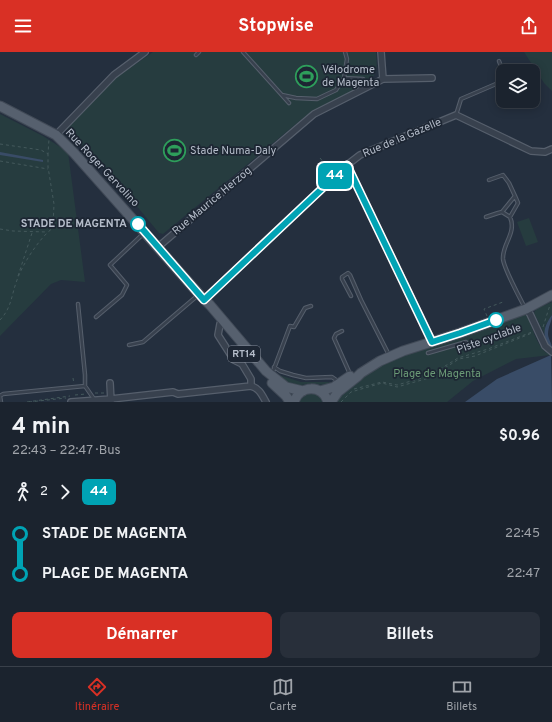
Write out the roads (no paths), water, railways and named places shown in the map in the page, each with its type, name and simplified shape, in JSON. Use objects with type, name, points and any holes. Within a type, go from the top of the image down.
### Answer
[{"type":"main road","name":"Rue Roger Gervolino","points":[[0,106],[53,134],[74,153],[210,305],[262,368],[273,371],[286,387],[303,390],[312,388],[320,391]]},
{"type":"main road","name":"Rue Roger Gervolino","points":[[202,297],[207,308],[258,370],[286,396],[290,402]]},
{"type":"main road","points":[[352,378],[330,402],[320,391],[334,387],[339,383],[352,378],[390,356],[460,333],[552,298]]},
{"type":"main road","points":[[294,402],[303,390]]},
{"type":"street","points":[[53,134],[114,75],[145,52]]},
{"type":"street","points":[[381,52],[383,79],[432,78]]},
{"type":"street","name":"Rue Maurice Herzog","points":[[158,247],[314,114],[383,79]]},
{"type":"street","points":[[456,115],[531,151],[545,152],[552,149]]},
{"type":"street","name":"Rue de la Gazelle","points":[[202,297],[347,165],[360,155],[456,115]]},
{"type":"street","points":[[347,165],[432,342]]},
{"type":"street","points":[[526,309],[530,314],[545,346],[552,352]]},
{"type":"street","name":"Rue Roger Gervolino","points":[[220,324],[218,334],[234,360],[242,364],[251,379],[251,386]]},
{"type":"street","points":[[110,383],[111,401]]},
{"type":"street","points":[[71,402],[94,400],[111,401],[173,392],[178,394],[251,386],[256,387],[260,391],[266,402]]},
{"type":"lane","points":[[196,55],[199,52]]},
{"type":"lane","points":[[243,52],[290,103]]},
{"type":"lane","points":[[282,95],[296,98],[317,99],[336,90],[344,78],[347,59],[345,52]]},
{"type":"lane","points":[[344,78],[363,79]]},
{"type":"lane","points":[[456,115],[461,100],[496,84]]},
{"type":"lane","points":[[489,180],[503,175],[510,183],[518,203],[510,217]]},
{"type":"lane","points":[[502,212],[515,196]]},
{"type":"lane","points":[[486,217],[498,212],[502,212],[510,217],[513,228],[505,248],[503,260],[526,309]]},
{"type":"lane","points":[[96,317],[122,295],[127,285],[110,266],[145,232]]},
{"type":"lane","points":[[351,296],[342,279],[342,277],[348,273],[390,356]]},
{"type":"lane","points":[[129,345],[143,342],[202,297]]},
{"type":"lane","points":[[78,304],[86,375],[85,386],[94,400]]},
{"type":"lane","points":[[311,306],[305,308],[294,327],[290,326],[273,371],[280,371],[306,378],[332,377],[339,383]]},
{"type":"lane","points":[[342,331],[336,334],[334,338],[352,378]]},
{"type":"lane","points":[[428,353],[466,342]]},
{"type":"lane","points":[[1,402],[0,395],[3,394],[85,386]]},
{"type":"water","points":[[0,152],[43,160],[43,162],[0,155]]},
{"type":"water","points":[[552,315],[548,334],[552,349],[546,341],[544,332]]},
{"type":"water","points":[[551,355],[552,402],[465,402],[497,379]]},
{"type":"place","name":"Vélodrome de Magenta","points":[[306,76]]},
{"type":"place","name":"Stade Numa-Daly","points":[[175,151]]},
{"type":"place","name":"STADE DE MAGENTA","points":[[138,224]]},
{"type":"park label","name":"Plage de Magenta","points":[[437,374]]}]
